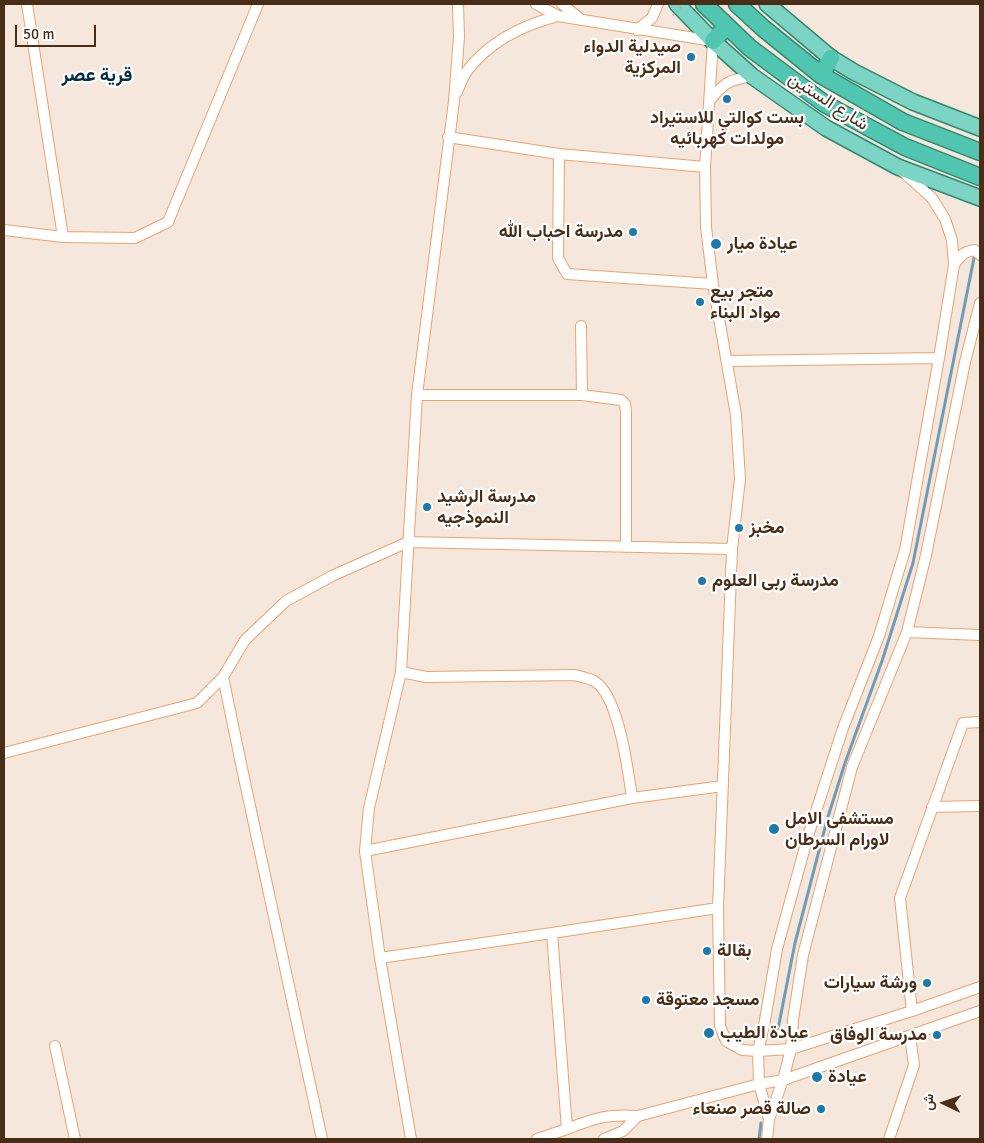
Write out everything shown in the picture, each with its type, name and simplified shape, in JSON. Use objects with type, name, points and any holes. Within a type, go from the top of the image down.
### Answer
[{"type":"highway","name":"شارع الستين","points":[[704,4],[750,48],[825,104],[904,147],[980,177]]},
{"type":"highway","name":"شارع الستين","points":[[737,4],[820,75],[903,122],[980,152]]},
{"type":"highway","points":[[713,41],[727,26]]},
{"type":"highway","points":[[820,75],[831,58]]},
{"type":"main road","points":[[767,4],[831,58],[854,72],[913,102],[980,128]]},
{"type":"main road","name":"شارع الستين","points":[[675,10],[752,76],[826,128],[898,167],[980,198]]},
{"type":"street","points":[[4,230],[63,237],[135,238],[168,222],[258,4]]},
{"type":"street","points":[[411,1139],[380,958],[365,851],[369,808],[401,672],[418,395],[448,137],[454,101],[459,37],[458,4]]},
{"type":"street","points":[[536,4],[558,16],[713,41],[705,167],[706,228],[736,415],[740,479],[732,549],[718,908],[720,1026],[726,1041],[742,1050],[791,1050],[980,987]]},
{"type":"street","points":[[562,4],[580,19]]},
{"type":"street","points":[[637,30],[652,18],[658,4]]},
{"type":"street","points":[[30,5],[63,237]]},
{"type":"street","points":[[454,101],[466,72],[496,42],[542,20],[558,16]]},
{"type":"street","points":[[710,100],[720,87],[731,80],[752,76]]},
{"type":"street","points":[[448,137],[559,154],[705,167]]},
{"type":"street","points":[[559,154],[558,258],[568,274],[714,284]]},
{"type":"street","points":[[769,1119],[759,1084],[758,1051],[778,949],[808,836],[844,728],[879,636],[905,550],[954,265],[952,240],[945,218],[932,198],[898,167]]},
{"type":"street","points":[[954,265],[966,251],[975,250],[980,254]]},
{"type":"street","points":[[767,1139],[769,1119],[784,1080],[791,1050],[793,1020],[803,954],[852,767],[907,632],[926,555],[965,362],[980,303]]},
{"type":"street","points":[[581,326],[582,395]]},
{"type":"street","points":[[727,361],[939,358]]},
{"type":"street","points":[[418,395],[582,395],[621,400],[625,404],[626,548]]},
{"type":"street","points":[[4,753],[196,704],[224,677],[245,640],[286,602],[332,576],[408,542],[732,549]]},
{"type":"street","points":[[907,632],[980,635]]},
{"type":"street","points":[[401,672],[426,678],[576,675],[595,681],[608,698],[618,724],[625,752],[632,798]]},
{"type":"street","points":[[224,677],[322,1139]]},
{"type":"street","points":[[912,1011],[900,898],[963,722],[980,722]]},
{"type":"street","points":[[365,851],[632,798],[723,786]]},
{"type":"street","points":[[932,807],[980,806]]},
{"type":"street","points":[[380,958],[718,908]]},
{"type":"street","points":[[552,933],[567,1129]]},
{"type":"street","points":[[537,1139],[598,1117],[638,1116],[759,1084],[784,1080],[980,1011]]},
{"type":"street","points":[[889,1139],[914,1064],[910,1036]]},
{"type":"street","points":[[55,1046],[75,1139]]},
{"type":"street","points":[[604,1139],[623,1131],[638,1116]]},
{"type":"path","points":[[675,10],[684,4]]},
{"type":"waterway","points":[[778,1029],[795,943],[827,820],[845,763],[882,661],[913,563],[974,258]]},
{"type":"waterway","points":[[759,1139],[761,1123]]},
{"type":"place","name":"صيدلية الدواء المركزية","points":[[691,57]]},
{"type":"place","name":"بست كوالتي للاستيراد مولدات كهربائيه","points":[[727,99]]},
{"type":"place","name":"مدرسة احباب الله","points":[[633,232]]},
{"type":"place","name":"عيادة ميار","points":[[716,244]]},
{"type":"place","name":"متجر بيع مواد البناء","points":[[700,302]]},
{"type":"place","name":"مدرسة الرشيد النموذجيه","points":[[427,507]]},
{"type":"place","name":"مخبز","points":[[739,528]]},
{"type":"place","name":"مدرسة ربى العلوم","points":[[702,581]]},
{"type":"place","name":"مستشفى الامل لاورام السرطان","points":[[774,829]]},
{"type":"place","name":"بقالة","points":[[707,951]]},
{"type":"place","name":"ورشة سيارات","points":[[927,983]]},
{"type":"place","name":"مسجد معتوقة","points":[[646,1000]]},
{"type":"place","name":"عيادة الطيب","points":[[709,1033]]},
{"type":"place","name":"مدرسة الوفاق","points":[[937,1035]]},
{"type":"place","name":"عيادة","points":[[817,1077]]},
{"type":"place","name":"صالة قصر صنعاء","points":[[821,1109]]},
{"type":"district","name":"قرية عصر","points":[[97,76]]}]
